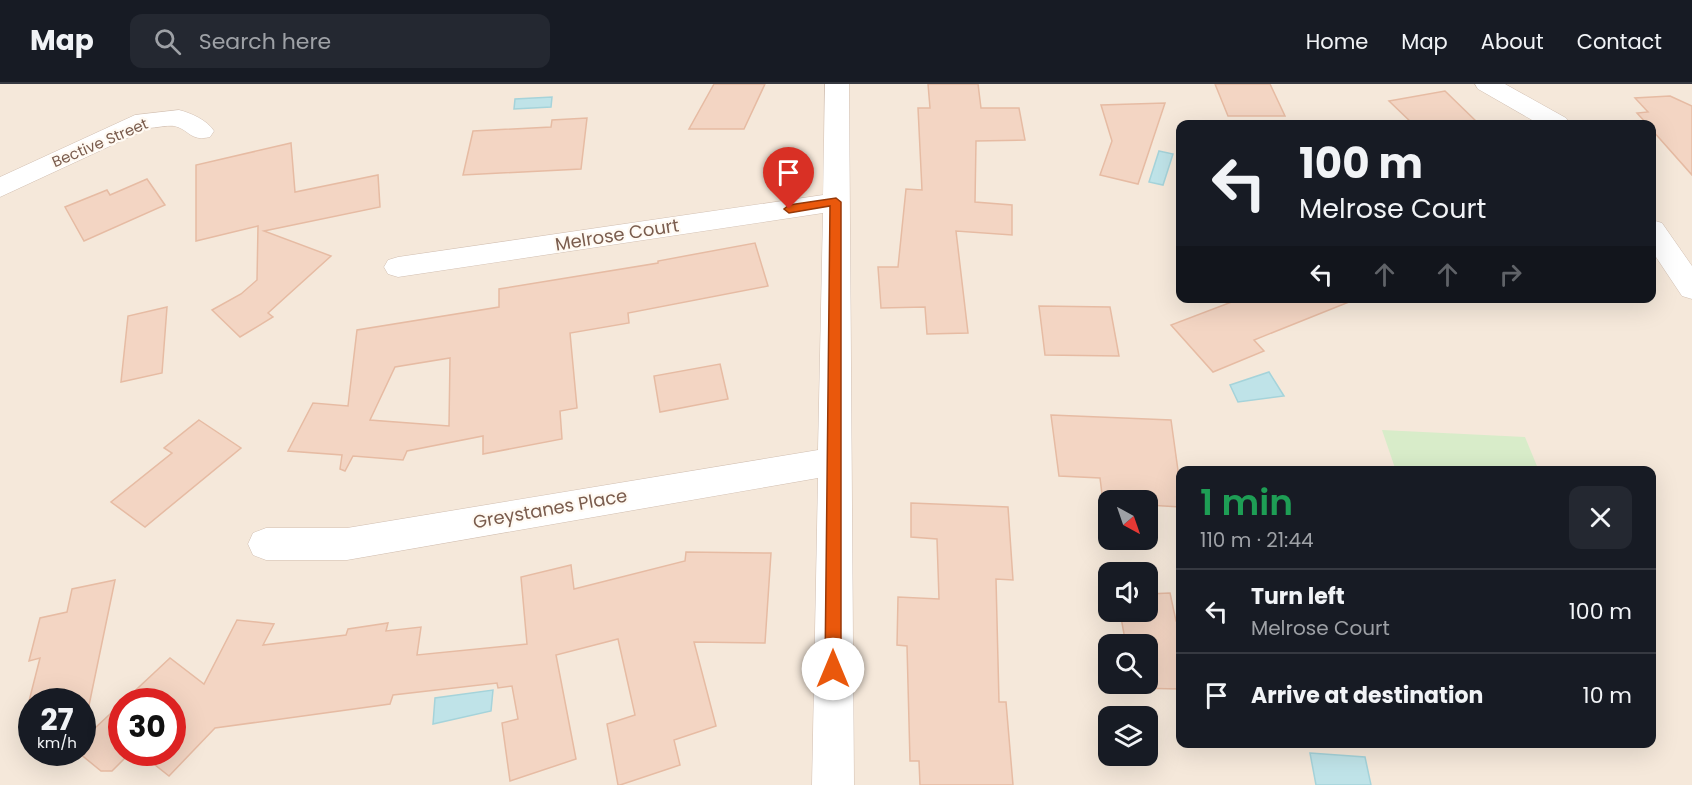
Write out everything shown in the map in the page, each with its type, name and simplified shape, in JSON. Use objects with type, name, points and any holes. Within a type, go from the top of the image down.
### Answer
[{"type":"street","points":[[833,785],[837,84]]},
{"type":"street","points":[[1487,84],[1550,120]]},
{"type":"street","name":"Bective Street","points":[[0,188],[144,121],[179,118],[201,131]]},
{"type":"street","name":"Melrose Court","points":[[398,267],[836,202]]},
{"type":"street","points":[[1656,236],[1692,288]]},
{"type":"street","name":"Greystanes Place","points":[[266,544],[347,544],[834,461]]},
{"type":"shaded area","points":[[0,84],[1692,84],[1692,785],[0,785]]},
{"type":"green space","points":[[1382,430],[1525,437],[1537,466],[1394,466]]},
{"type":"water","points":[[552,97],[551,107],[514,109],[515,99]]},
{"type":"water","points":[[1159,151],[1173,154],[1163,185],[1149,182]]},
{"type":"water","points":[[1269,372],[1284,396],[1238,402],[1230,385]]},
{"type":"water","points":[[493,690],[491,711],[433,724],[435,698]]},
{"type":"water","points":[[1310,753],[1365,757],[1371,785],[1316,785]]},
{"type":"building","points":[[714,84],[765,84],[744,129],[689,129]]},
{"type":"building","points":[[928,84],[978,84],[981,108],[1019,108],[1025,140],[976,141],[975,202],[1012,205],[1012,235],[956,231],[968,333],[927,334],[925,307],[881,308],[878,267],[898,267],[906,189],[922,190],[918,108],[930,108]]},
{"type":"building","points":[[1215,84],[1270,84],[1285,116],[1228,116]]},
{"type":"building","points":[[1445,91],[1475,120],[1409,120],[1389,101]]},
{"type":"building","points":[[1670,96],[1692,106],[1692,175],[1656,134],[1656,120],[1643,120],[1637,113],[1648,112],[1635,98]]},
{"type":"building","points":[[1165,103],[1138,184],[1100,175],[1112,141],[1101,105]]},
{"type":"building","points":[[587,118],[581,169],[463,175],[473,131],[551,127],[552,120]]},
{"type":"building","points":[[291,143],[295,192],[378,175],[380,207],[264,231],[331,256],[268,313],[273,317],[240,337],[212,310],[241,294],[257,280],[258,226],[196,241],[196,165]]},
{"type":"building","points":[[147,179],[165,205],[84,241],[65,207],[107,190],[110,195]]},
{"type":"building","points":[[755,243],[768,286],[628,313],[629,323],[570,333],[577,408],[560,411],[562,439],[483,454],[483,436],[407,451],[403,460],[353,456],[345,471],[340,469],[342,455],[288,451],[313,403],[348,406],[357,330],[499,307],[499,289],[658,263],[658,261]],"holes":[[[450,358],[449,426],[370,420],[395,367]]]},
{"type":"building","points":[[1229,303],[1346,303],[1254,340],[1264,351],[1213,372],[1171,325]]},
{"type":"building","points":[[1039,306],[1110,307],[1119,356],[1045,355]]},
{"type":"building","points":[[167,307],[162,373],[121,382],[128,316]]},
{"type":"building","points":[[720,364],[728,399],[660,412],[654,376]]},
{"type":"building","points":[[1051,415],[1171,420],[1177,466],[1176,507],[1158,506],[1158,490],[1102,490],[1100,478],[1059,476]]},
{"type":"building","points":[[199,420],[241,448],[145,527],[111,502],[172,453],[164,448]]},
{"type":"building","points":[[911,503],[1008,507],[1013,580],[996,579],[999,702],[1006,702],[1013,785],[920,785],[919,761],[910,761],[907,646],[897,645],[898,597],[939,599],[937,539],[911,537]]},
{"type":"building","points":[[686,552],[771,553],[765,643],[694,642],[716,726],[674,740],[680,765],[620,785],[618,785],[607,724],[635,715],[618,639],[556,655],[576,759],[510,781],[502,723],[518,719],[512,686],[498,688],[497,683],[393,695],[390,704],[215,728],[186,758],[186,688],[138,688],[170,658],[204,684],[237,620],[274,624],[263,645],[346,635],[348,629],[388,623],[386,631],[421,627],[417,655],[527,644],[521,577],[571,565],[574,589],[685,561]]},
{"type":"building","points":[[115,580],[93,688],[32,688],[40,658],[29,661],[40,618],[67,612],[72,589]]},
{"type":"building","points":[[1170,593],[1176,621],[1176,689],[1158,689],[1158,634],[1124,634],[1122,622],[1158,622],[1158,594]]},
{"type":"building","points":[[108,716],[108,766],[117,766],[112,771],[101,771],[95,766],[96,727]]},
{"type":"building","points":[[156,766],[179,766],[169,776]]},
{"type":"route","points":[[789,209],[836,202],[833,669]]}]
